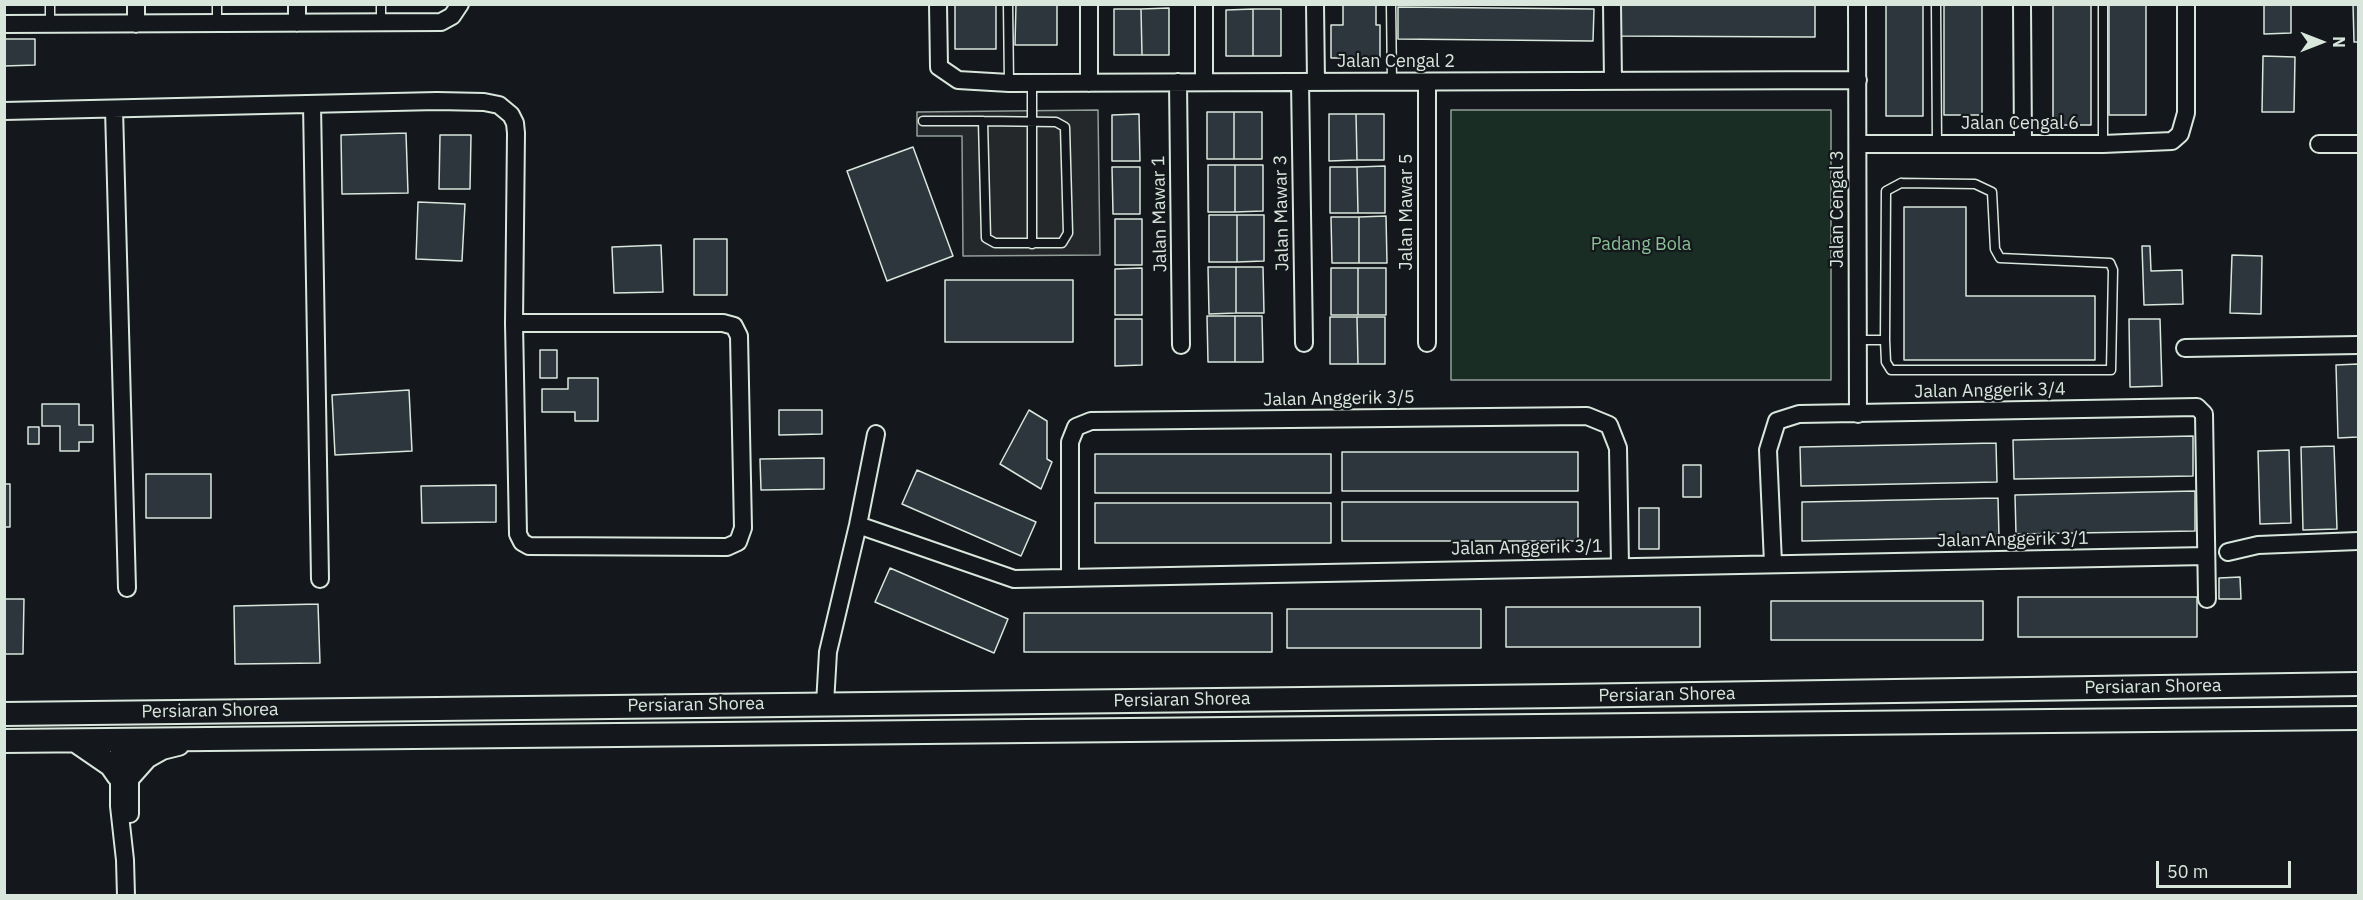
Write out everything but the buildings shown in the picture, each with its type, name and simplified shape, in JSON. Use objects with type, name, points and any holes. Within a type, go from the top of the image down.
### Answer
[{"type":"main road","name":"Persiaran Shorea","points":[[4,714],[2358,684]]},
{"type":"main road","points":[[741,733],[759,725],[816,714],[825,704],[837,718],[905,731]]},
{"type":"main road","points":[[70,713],[99,721],[125,738],[162,721],[201,712]]},
{"type":"main road","name":"Persiaran Shorea","points":[[4,741],[125,738],[2358,718]]},
{"type":"main road","points":[[75,741],[99,755],[124,775],[146,757],[162,748],[197,739]]},
{"type":"street","points":[[136,4],[136,24]]},
{"type":"street","points":[[297,4],[297,23]]},
{"type":"street","name":"Jalan Cengal 2","points":[[939,4],[939,67],[958,80],[1009,83],[1858,80]]},
{"type":"street","points":[[1089,4],[1089,82]]},
{"type":"street","points":[[1204,4],[1204,82]]},
{"type":"street","name":"Jalan Mawar 3","points":[[1304,343],[1308,82],[1315,4]]},
{"type":"street","points":[[1612,4],[1613,81]]},
{"type":"street","name":"Jalan Cengal 3","points":[[1857,4],[1858,414]]},
{"type":"street","points":[[2022,4],[2023,144]]},
{"type":"street","name":"Jalan Cengal 6","points":[[1858,144],[2103,144],[2172,141],[2181,134],[2186,113],[2186,4]]},
{"type":"street","points":[[4,24],[441,22],[456,10]]},
{"type":"street","name":"Jalan Mawar 1","points":[[1178,82],[1181,345]]},
{"type":"street","name":"Jalan Mawar 5","points":[[1427,82],[1427,343]]},
{"type":"street","points":[[4,111],[312,104],[484,102],[499,105],[511,114],[516,133],[514,323],[518,534],[522,542],[529,546],[727,547],[738,542],[743,528],[739,336],[734,326],[723,323],[514,323]]},
{"type":"street","points":[[312,104],[320,579]]},
{"type":"street","points":[[114,109],[127,588]]},
{"type":"street","points":[[2319,144],[2358,144]]},
{"type":"street","points":[[2185,348],[2358,345]]},
{"type":"street","name":"Jalan Anggerik 3/4","points":[[1773,563],[1768,450],[1777,422],[1799,414],[2197,407],[2204,414],[2207,599]]},
{"type":"street","name":"Jalan Anggerik 3/5","points":[[1070,576],[1070,442],[1076,427],[1091,421],[1587,416],[1608,425],[1618,448],[1620,566]]},
{"type":"street","points":[[825,704],[828,652],[858,525],[876,434]]},
{"type":"street","name":"Jalan Anggerik 3/1","points":[[858,525],[1014,579],[1070,576],[2206,556]]},
{"type":"street","points":[[2228,552],[2258,545],[2358,541]]},
{"type":"street","points":[[125,738],[124,775],[130,807],[125,860],[126,896]]},
{"type":"lane","points":[[50,4],[50,24]]},
{"type":"lane","points":[[217,4],[217,23]]},
{"type":"lane","points":[[381,4],[381,22]]},
{"type":"lane","points":[[1008,4],[1009,83]]},
{"type":"lane","points":[[1391,4],[1392,82]]},
{"type":"lane","points":[[1936,4],[1937,144]]},
{"type":"lane","points":[[2103,4],[2103,144]]},
{"type":"lane","points":[[1032,83],[1032,244]]},
{"type":"lane","points":[[922,121],[983,121],[1056,122],[1065,127],[1068,233],[1062,243],[994,243],[986,238],[983,121]]},
{"type":"lane","points":[[1901,183],[1976,184],[1992,192],[1995,249],[2000,258],[2110,264],[2113,270],[2110,370],[1891,370],[1886,362],[1885,340],[1886,191],[1901,183]]},
{"type":"lane","points":[[1858,340],[1885,340]]},
{"type":"green space","name":"Padang Bola","points":[[1451,110],[1831,110],[1831,380],[1451,380]]},
{"type":"shaded area","points":[[1098,110],[1100,255],[963,256],[962,136],[917,136],[917,112]]}]
